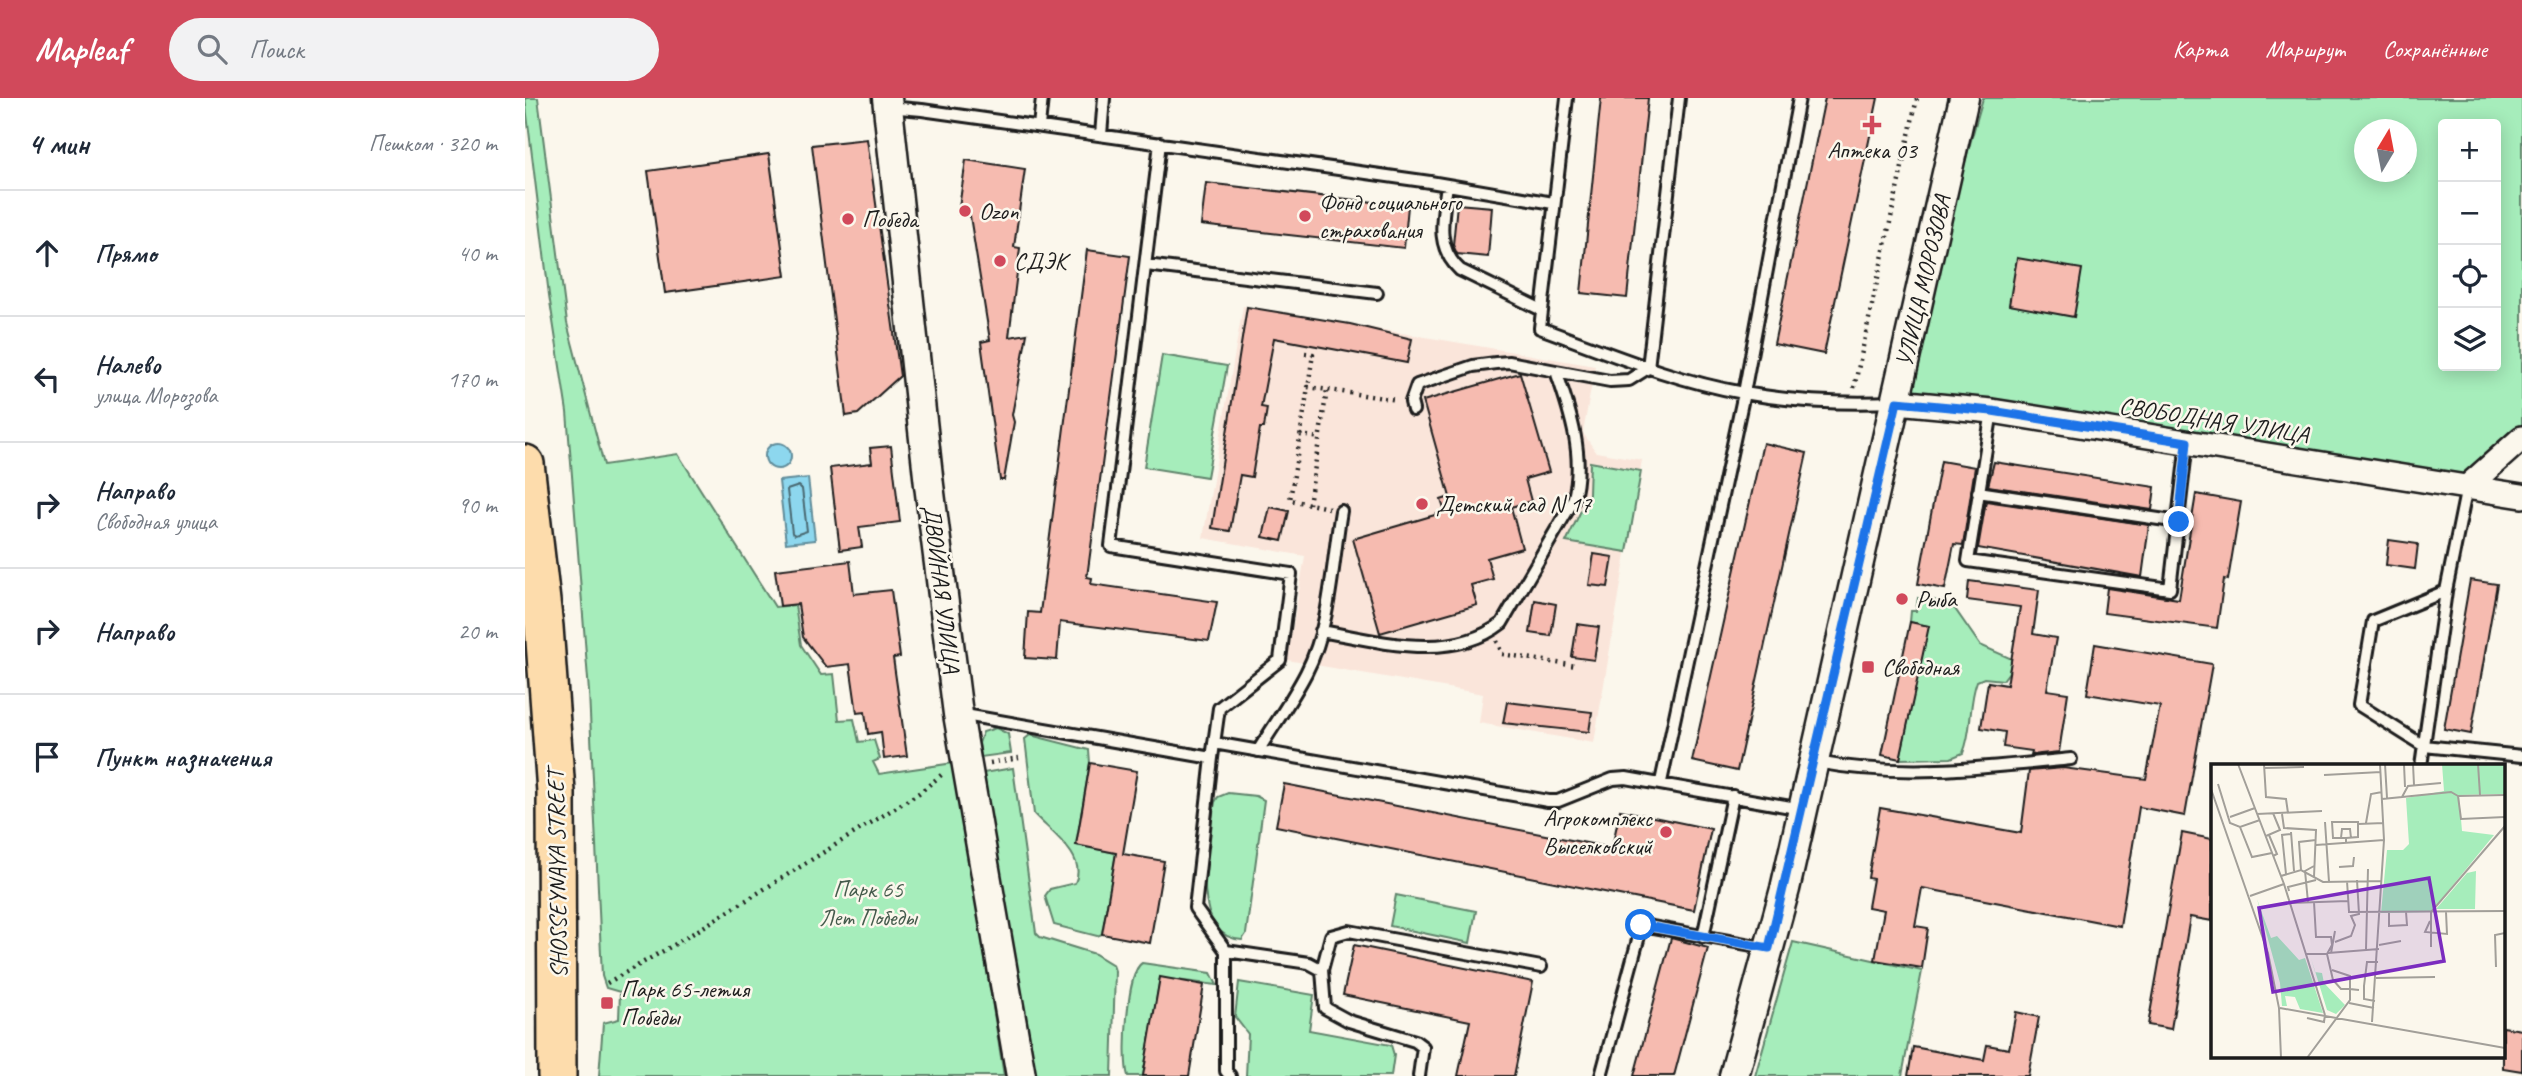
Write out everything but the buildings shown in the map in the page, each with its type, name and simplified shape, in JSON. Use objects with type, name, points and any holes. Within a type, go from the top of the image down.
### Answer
[{"type":"highway","name":"SHOSSEYNAYA STREET","points":[[525,464],[544,627],[557,792],[557,1076]]},
{"type":"street","name":"УЛИЦА МОРОЗОВА","points":[[1734,1076],[1769,948],[1814,761],[1964,98]]},
{"type":"street","name":"ДВОЙНАЯ УЛИЦА","points":[[888,103],[927,471],[958,714],[1021,1076]]},
{"type":"street","name":"СВОБОДНАЯ УЛИЦА","points":[[1897,402],[1992,411],[2522,496]]},
{"type":"street","points":[[2467,487],[2522,438]]},
{"type":"lane","points":[[1039,126],[1042,98]]},
{"type":"lane","points":[[1101,135],[1104,98]]},
{"type":"lane","points":[[1567,98],[1540,328],[1648,368],[1744,393],[1851,404],[1897,402]]},
{"type":"lane","points":[[1648,368],[1679,98]]},
{"type":"lane","points":[[1661,782],[1744,393],[1799,98]]},
{"type":"lane","points":[[888,103],[921,104],[1039,126],[1553,203]]},
{"type":"lane","points":[[1160,143],[1111,546],[1291,574],[1280,660],[1219,708],[1212,758],[1195,908],[1226,951],[1226,1071],[1230,1076]]},
{"type":"lane","points":[[1447,185],[1441,238],[1450,261],[1460,270],[1542,310]]},
{"type":"lane","points":[[1146,265],[1377,293]]},
{"type":"lane","points":[[1412,406],[1417,385],[1473,366],[1509,362],[1611,380],[1629,380],[1648,368]]},
{"type":"lane","points":[[1321,631],[1425,646],[1444,645],[1493,631],[1502,623],[1573,500],[1579,482],[1579,457],[1556,371]]},
{"type":"lane","points":[[1992,411],[1968,561],[2170,589],[2187,442]]},
{"type":"lane","points":[[2421,764],[2446,591],[2467,487]]},
{"type":"lane","points":[[1978,492],[2179,522]]},
{"type":"lane","points":[[1258,751],[1306,673],[1321,631],[1341,511]]},
{"type":"lane","points":[[2446,591],[2373,621],[2358,705],[2424,746],[2522,757]]},
{"type":"lane","points":[[958,714],[1212,758]]},
{"type":"lane","points":[[1214,743],[1548,802],[1558,801],[1613,779],[1661,782],[1802,809]]},
{"type":"lane","points":[[1814,761],[1865,771],[1976,769],[2071,759]]},
{"type":"lane","points":[[1703,936],[1733,796]]},
{"type":"lane","points":[[1601,1076],[1641,925],[1769,948]]},
{"type":"lane","points":[[1419,1076],[1423,1047],[1415,1041],[1349,1021],[1325,1008],[1322,970],[1331,936],[1349,931],[1541,967]]},
{"type":"lane","points":[[1226,951],[1309,964],[1322,970]]},
{"type":"path","points":[[1851,404],[1917,98]]},
{"type":"path","points":[[1305,353],[1313,354],[1290,500],[1341,511]]},
{"type":"path","points":[[1308,387],[1412,406]]},
{"type":"path","points":[[1309,504],[1327,390]]},
{"type":"path","points":[[1300,435],[1319,438]]},
{"type":"path","points":[[1493,631],[1502,654],[1576,666]]},
{"type":"path","points":[[607,983],[679,942],[896,807],[940,778],[946,771],[1019,758]]},
{"type":"shaded area","name":"Детский сад N 17","points":[[1243,306],[1595,366],[1583,433],[1596,452],[1642,460],[1594,743],[1479,723],[1483,694],[1287,660],[1305,556],[1203,538]]},
{"type":"green space","name":"Парк 65 Лет Победы","points":[[525,98],[538,98],[567,323],[604,465],[678,454],[775,607],[795,605],[801,645],[821,675],[834,674],[839,720],[854,719],[859,742],[874,740],[880,759],[873,762],[879,774],[954,763],[1004,1076],[599,1076],[603,1023],[619,1019],[620,992],[606,988],[602,976],[589,692],[567,412],[549,295]]},
{"type":"green space","points":[[1983,98],[2522,98],[2522,438],[2467,487],[1897,402]]},
{"type":"green space","points":[[1162,355],[1227,366],[1207,477],[1144,467]]},
{"type":"green space","points":[[1590,462],[1641,471],[1627,552],[1566,542],[1589,494]]},
{"type":"green space","points":[[1918,598],[1944,602],[1955,609],[1980,645],[2012,659],[2009,672],[2003,680],[1984,678],[1977,681],[1963,753],[1951,758],[1900,759],[1928,626],[1910,622],[1911,611],[1916,611]]},
{"type":"green space","points":[[996,728],[1008,734],[1011,753],[981,757],[979,743],[983,732]]},
{"type":"green space","points":[[1030,735],[1089,750],[1090,763],[1076,845],[1116,853],[1102,934],[1097,936],[1054,925],[1045,896],[1050,889],[1075,883],[1078,873],[1072,854],[1034,814],[1025,739]]},
{"type":"green space","points":[[1013,768],[1036,933],[1040,937],[1095,954],[1113,965],[1115,971],[1112,1076],[1032,1076],[983,773]]},
{"type":"green space","points":[[1228,793],[1256,796],[1264,800],[1246,934],[1242,940],[1224,934],[1213,922],[1207,904],[1205,883],[1215,802],[1218,797]]},
{"type":"green space","points":[[1396,895],[1476,911],[1470,943],[1390,926]]},
{"type":"green space","points":[[1793,942],[1922,971],[1902,1076],[1755,1076]]},
{"type":"green space","points":[[1142,963],[1211,973],[1217,985],[1160,978],[1143,1076],[1128,1076],[1126,1052],[1129,998],[1137,969]]},
{"type":"green space","points":[[1239,982],[1314,995],[1309,1030],[1391,1045],[1394,1055],[1391,1076],[1246,1076],[1248,1034],[1235,1017]]},
{"type":"water","points":[[778,443],[787,447],[791,456],[787,465],[778,469],[769,465],[765,456],[769,447]]},
{"type":"water","points":[[808,478],[815,540],[786,543],[779,481]]},
{"type":"place","name":"Аптека 03","points":[[1872,125]]},
{"type":"place","name":"Ozon","points":[[965,211]]},
{"type":"place","name":"Фонд социального страхования","points":[[1305,216]]},
{"type":"place","name":"Победа","points":[[848,219]]},
{"type":"place","name":"СДЭК","points":[[1000,261]]},
{"type":"place","name":"Детский сад N 17","points":[[1422,504]]},
{"type":"place","name":"Рыба","points":[[1902,599]]},
{"type":"place","name":"Свободная","points":[[1868,667]]},
{"type":"place","name":"Агрокомплекс Выселковский","points":[[1666,832]]},
{"type":"place","name":"Парк 65-летия Победы","points":[[607,1003]]},
{"type":"route","points":[[1641,925],[1769,948],[1785,889],[1897,402],[1992,411],[2187,442],[2179,522]]}]
